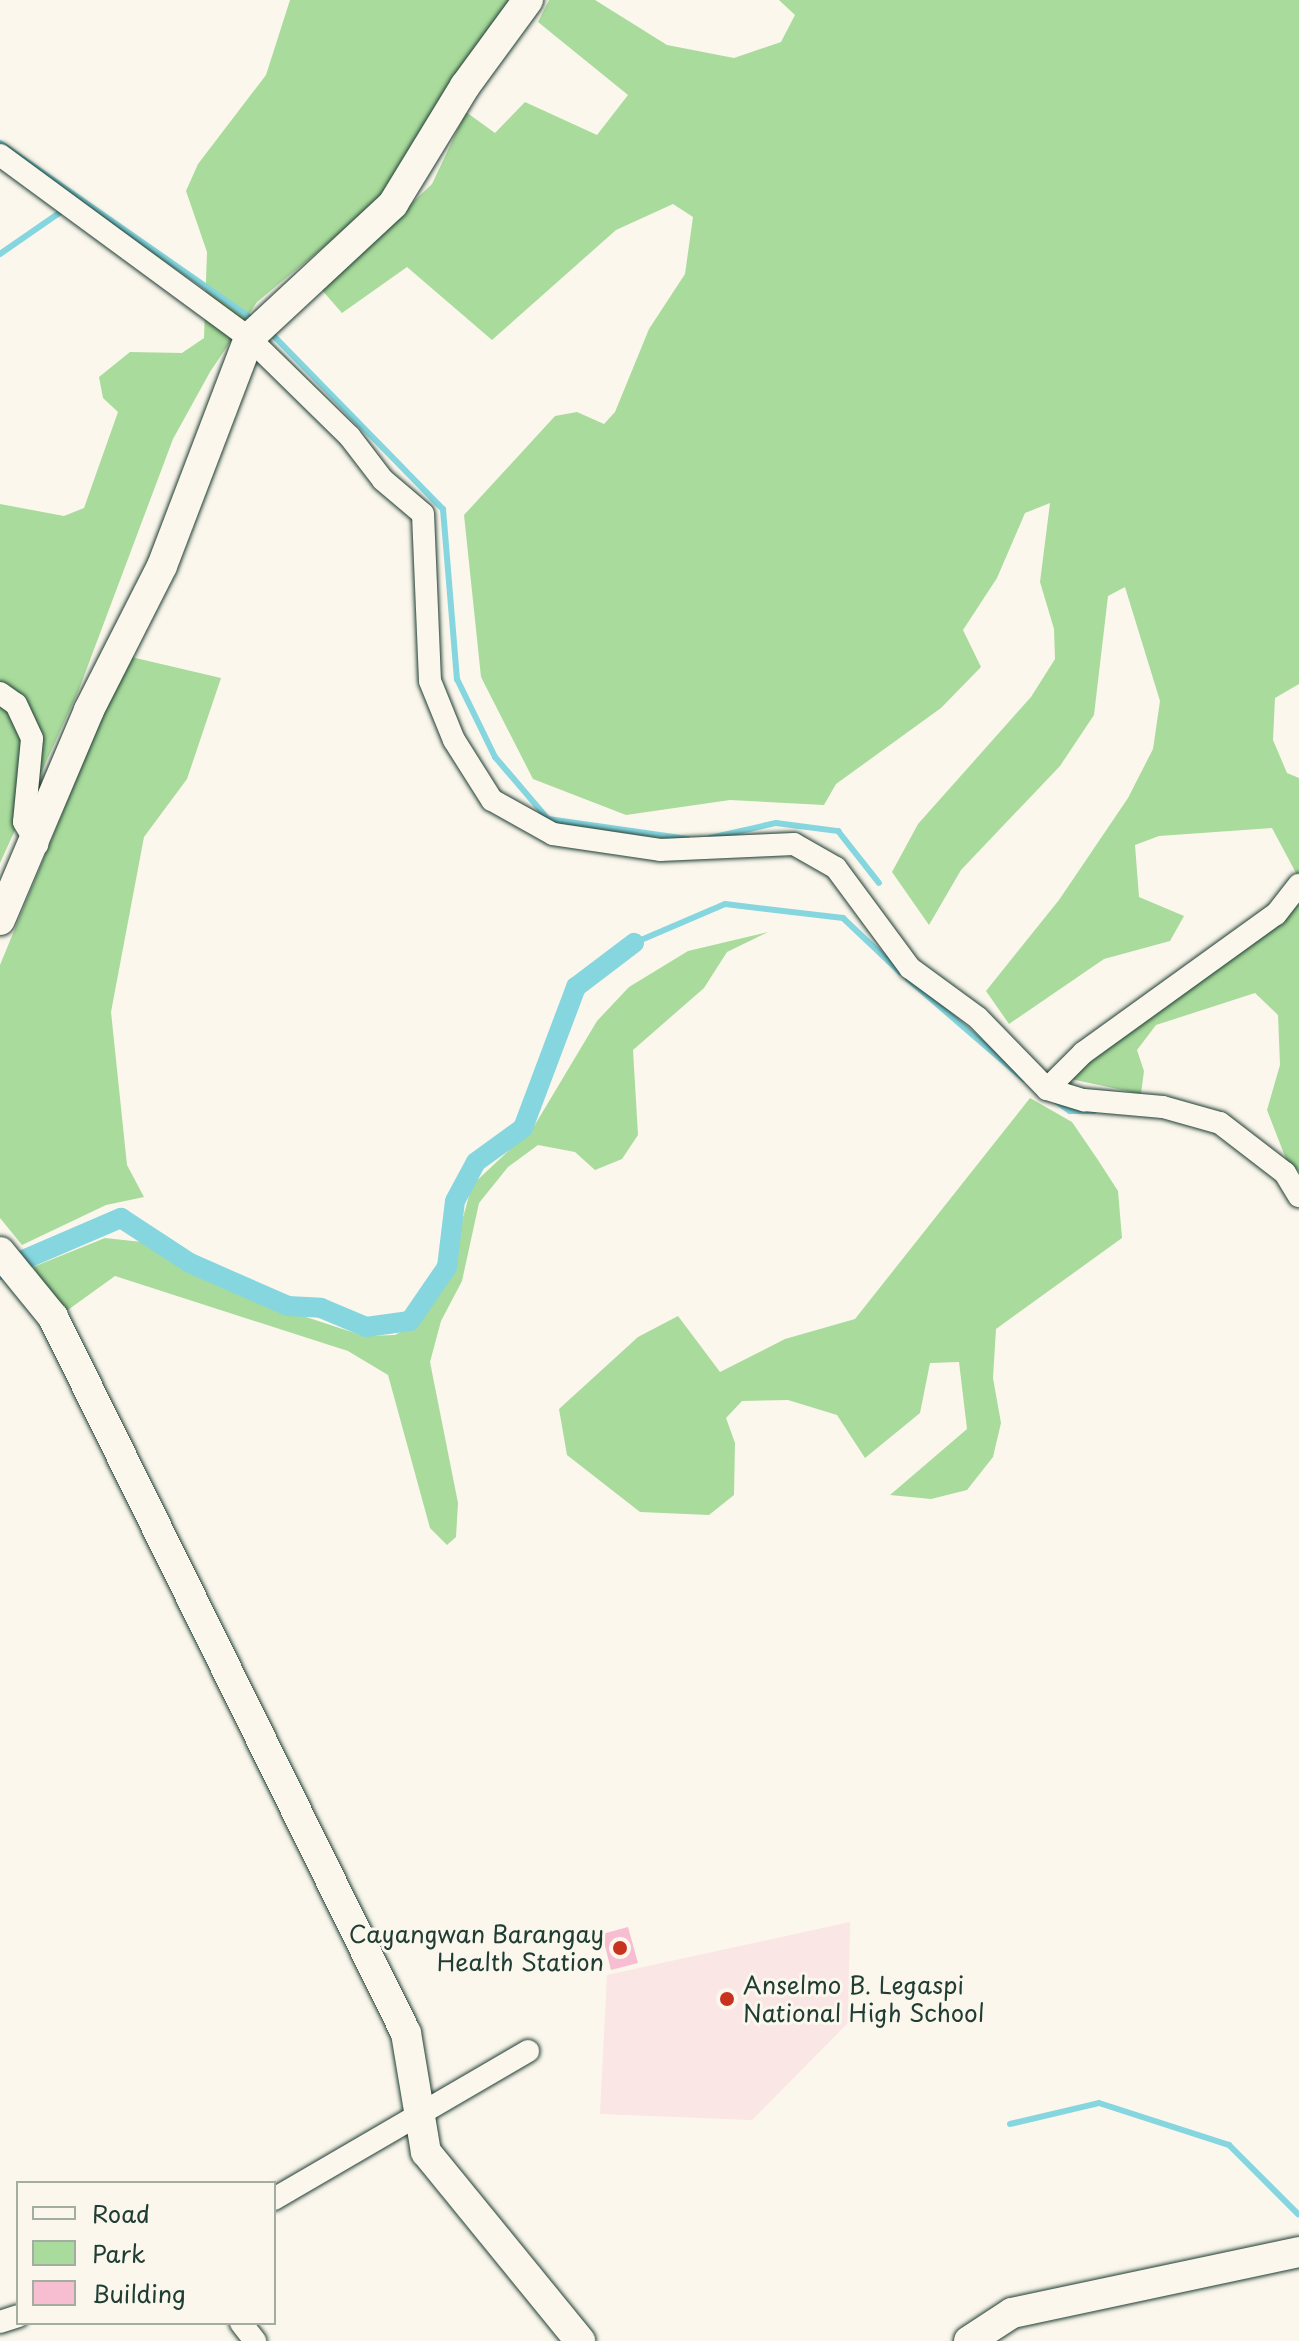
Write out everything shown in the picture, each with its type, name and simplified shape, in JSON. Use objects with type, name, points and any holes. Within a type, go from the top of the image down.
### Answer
[{"type":"street","points":[[0,920],[37,844],[89,710],[162,566],[249,338],[393,204],[465,86],[528,0]]},
{"type":"street","points":[[0,155],[249,338],[423,514],[430,681],[454,740],[492,800],[553,834],[660,850],[794,844],[836,868],[910,968],[978,1018],[1047,1089],[1084,1100],[1163,1107],[1220,1123],[1285,1173],[1299,1196]]},
{"type":"street","points":[[0,693],[16,704],[32,739],[24,822],[37,844]]},
{"type":"street","points":[[1047,1089],[1083,1053],[1276,914],[1299,885]]},
{"type":"street","points":[[2,1256],[53,1317],[406,2033],[417,2076],[416,2115],[426,2152],[580,2341]]},
{"type":"street","points":[[276,2198],[528,2051]]},
{"type":"street","points":[[969,2341],[1012,2313],[1299,2252]]},
{"type":"street","points":[[243,2325],[255,2341]]},
{"type":"shaded area","name":"Anselmo B. Legaspi National High School","points":[[850,1922],[848,2023],[752,2120],[600,2114],[607,1975]]},
{"type":"green space","points":[[290,0],[522,0],[383,198],[257,302],[210,372],[173,439],[78,692],[0,863],[0,504],[64,516],[84,508],[118,412],[103,398],[99,377],[130,352],[182,353],[204,338],[207,252],[186,191],[198,164],[266,75]]},
{"type":"green space","points":[[549,0],[595,0],[667,45],[734,58],[781,42],[795,15],[779,0],[1299,0],[1299,684],[1275,698],[1273,740],[1287,773],[1299,778],[1299,1171],[1286,1159],[1267,1110],[1280,1065],[1278,1015],[1255,993],[1156,1025],[1137,1050],[1144,1071],[1141,1094],[1066,1078],[1282,893],[1296,873],[1272,828],[1159,836],[1135,845],[1139,897],[1184,916],[1170,941],[1104,959],[1009,1024],[986,991],[1059,900],[1128,798],[1153,749],[1160,701],[1125,587],[1108,596],[1094,715],[1060,766],[961,870],[929,925],[892,872],[918,824],[1031,697],[1055,659],[1054,629],[1040,582],[1050,503],[1025,513],[997,578],[963,630],[981,667],[941,708],[836,784],[824,805],[730,800],[626,815],[533,779],[481,677],[464,515],[555,416],[577,412],[604,424],[615,412],[649,329],[685,274],[693,217],[673,204],[616,230],[492,340],[407,267],[342,313],[321,289],[432,184],[466,112],[495,133],[525,102],[597,135],[628,95],[538,22]]},
{"type":"green space","points":[[127,656],[221,678],[187,779],[144,837],[111,1012],[127,1165],[144,1197],[106,1205],[22,1245],[0,1218],[0,965]]},
{"type":"green space","points":[[768,932],[727,952],[704,988],[633,1050],[638,1135],[622,1159],[595,1170],[575,1152],[538,1145],[508,1167],[479,1203],[462,1281],[441,1321],[430,1362],[458,1503],[456,1537],[447,1545],[430,1528],[388,1375],[348,1351],[115,1276],[65,1312],[33,1267],[105,1238],[142,1242],[239,1295],[364,1336],[395,1335],[417,1323],[444,1286],[472,1185],[533,1128],[597,1021],[629,987],[688,951]]},
{"type":"green space","points":[[1030,1098],[1072,1122],[1098,1160],[1118,1191],[1122,1238],[996,1329],[993,1378],[1001,1423],[993,1457],[967,1490],[931,1499],[890,1495],[967,1429],[959,1362],[930,1363],[920,1413],[865,1458],[837,1415],[788,1400],[742,1401],[726,1418],[735,1443],[734,1495],[709,1515],[640,1512],[567,1455],[559,1409],[638,1337],[678,1316],[720,1372],[785,1339],[855,1319]]},
{"type":"building","name":"Cayangwan Barangay Health Station","points":[[628,1927],[638,1963],[611,1970],[602,1934]]},
{"type":"waterway","points":[[0,143],[255,321]]},
{"type":"waterway","points":[[0,254],[65,209]]},
{"type":"waterway","points":[[269,331],[443,509],[457,679],[495,757],[548,819],[688,839]]},
{"type":"waterway","points":[[710,838],[776,823],[838,831],[879,883]]},
{"type":"waterway","points":[[634,943],[725,904],[843,918],[900,972]]},
{"type":"waterway","points":[[0,1270],[121,1218],[190,1263],[288,1306],[321,1308],[366,1327],[410,1321],[447,1267],[455,1201],[476,1162],[523,1128],[576,987],[634,943]]},
{"type":"waterway","points":[[908,979],[1024,1079]]},
{"type":"waterway","points":[[1056,1101],[1070,1111],[1094,1111]]},
{"type":"waterway","points":[[1010,2124],[1099,2103],[1229,2145],[1298,2214]]},
{"type":"place","name":"Cayangwan Barangay Health Station","points":[[620,1948]]},
{"type":"place","name":"Anselmo B. Legaspi National High School","points":[[727,1999]]}]
